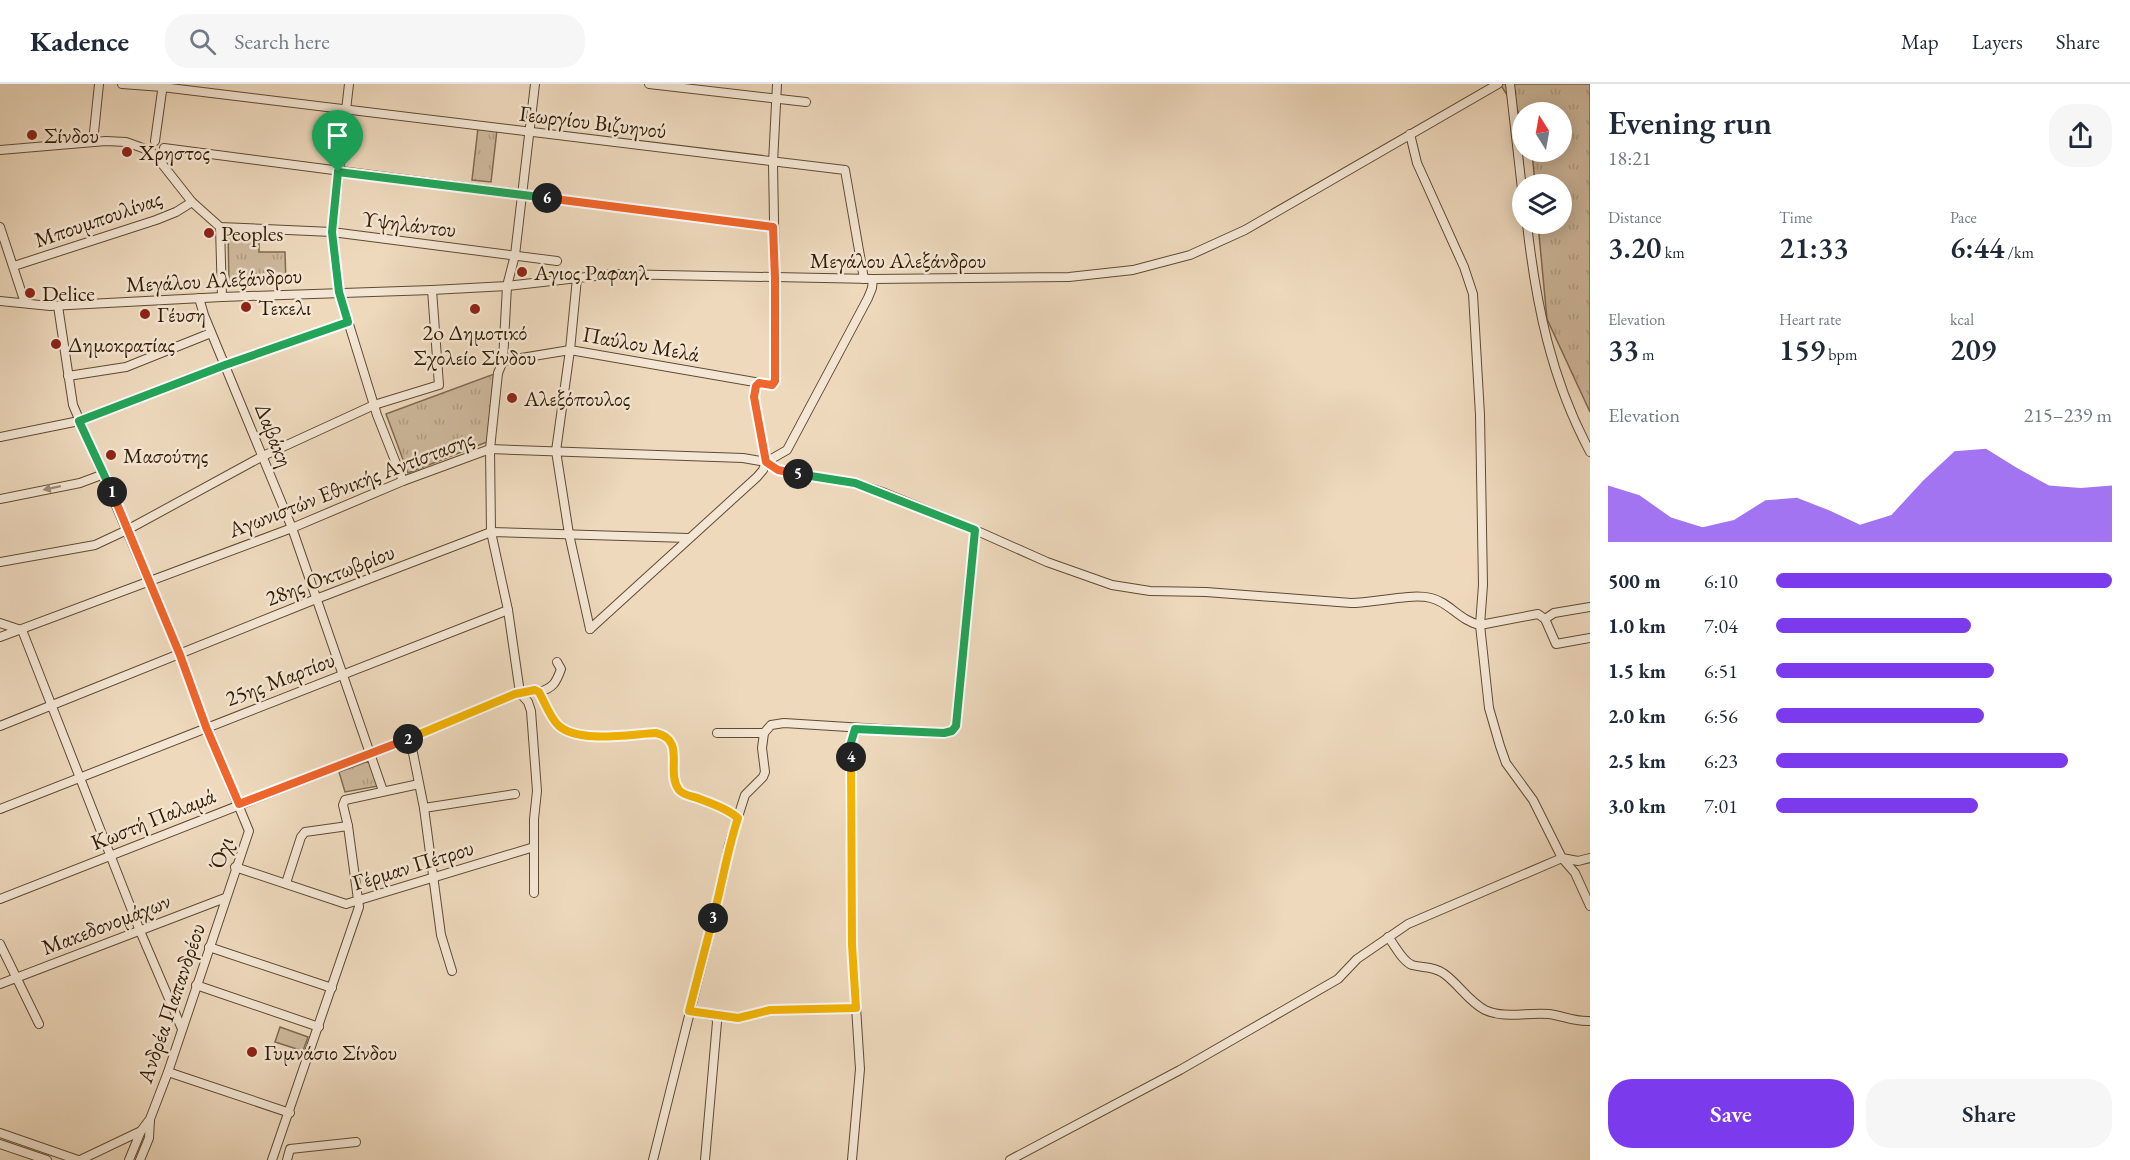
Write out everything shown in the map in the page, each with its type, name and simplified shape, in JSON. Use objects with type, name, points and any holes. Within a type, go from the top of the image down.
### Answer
[{"type":"street","points":[[93,142],[99,84]]},
{"type":"street","name":"Γεωργίου Βιζυηνού","points":[[122,84],[163,85],[773,163],[845,170],[868,279]]},
{"type":"street","points":[[349,84],[332,232],[339,292],[374,405],[403,481]]},
{"type":"street","points":[[534,893],[534,819],[537,791],[531,711],[528,702],[520,693],[508,610],[491,532],[490,449],[498,373],[503,361],[507,286],[515,255],[535,84]]},
{"type":"street","points":[[649,84],[806,102]]},
{"type":"street","points":[[775,278],[773,163],[777,84]]},
{"type":"street","name":"Μεγάλου Αλεξάνδρου","points":[[0,301],[58,306],[222,297],[432,290],[507,286],[613,274],[868,279],[1069,277],[1133,270],[1169,262],[1245,230],[1498,84]]},
{"type":"street","points":[[1510,84],[1520,174]]},
{"type":"street","points":[[163,85],[155,141],[152,144],[153,153],[192,202],[220,227],[222,297]]},
{"type":"street","points":[[1410,134],[1417,163],[1464,267],[1473,294],[1480,415],[1484,585],[1480,625],[1489,708],[1506,763],[1539,810],[1562,858],[1575,873],[1590,906]]},
{"type":"street","points":[[0,150],[106,141],[126,142],[161,154],[164,148]]},
{"type":"street","points":[[155,141],[161,142],[164,148]]},
{"type":"street","points":[[164,148],[773,227]]},
{"type":"street","name":"Μπουμπουλίνας","points":[[14,266],[156,220],[192,202]]},
{"type":"street","points":[[0,227],[25,303]]},
{"type":"street","name":"Υψηλάντου","points":[[220,227],[332,232],[557,261]]},
{"type":"street","points":[[1528,234],[1544,332],[1576,426],[1590,452]]},
{"type":"street","points":[[577,278],[556,451],[569,534],[590,629],[764,470],[766,462],[754,397],[756,386],[759,383]]},
{"type":"street","name":"Παύλου Μελά","points":[[503,361],[570,350],[772,385],[775,381],[775,278]]},
{"type":"street","points":[[766,462],[787,450],[868,298],[872,288],[868,279]]},
{"type":"street","points":[[0,562],[95,545],[263,456],[374,405],[439,385],[432,290]]},
{"type":"street","name":"Δαβάκη","points":[[199,298],[292,528],[383,791]]},
{"type":"street","points":[[58,306],[73,404],[79,421]]},
{"type":"street","points":[[0,437],[79,421],[225,365],[348,322]]},
{"type":"street","points":[[68,376],[126,367],[212,333]]},
{"type":"street","name":"Όχι","points":[[79,421],[104,474],[180,655],[206,727],[249,831],[225,898]]},
{"type":"street","name":"Αγωνιστών Εθνικής Αντίστασης","points":[[0,637],[292,528],[403,481],[490,449],[744,458],[766,462],[778,470],[855,483],[975,530],[1047,562],[1112,585],[1150,591],[1206,592],[1351,603],[1372,603],[1402,598],[1431,598],[1462,619],[1480,625]]},
{"type":"street","points":[[0,499],[80,483],[104,474]]},
{"type":"street","points":[[653,1160],[724,878],[729,845],[745,795],[763,777],[765,771],[762,748],[764,733],[771,725],[777,723],[944,733],[954,729],[975,530]]},
{"type":"street","name":"28ης Οκτωβρίου","points":[[0,726],[316,599],[491,532],[688,538]]},
{"type":"street","points":[[1545,619],[1554,613],[1590,607]]},
{"type":"street","name":"25ης Μαρτίου","points":[[0,809],[508,610]]},
{"type":"street","points":[[1480,625],[1538,614],[1545,619],[1552,632],[1554,643],[1590,638]]},
{"type":"street","points":[[0,623],[22,630],[140,931],[182,1029]]},
{"type":"street","points":[[557,662],[561,669],[557,682],[550,688],[539,692],[554,721],[568,732],[590,736],[663,734],[673,747],[675,779],[679,790],[731,812],[738,818]]},
{"type":"street","name":"Κωστή Παλαμά","points":[[0,898],[520,693],[535,690],[539,692]]},
{"type":"street","points":[[852,1160],[860,1069],[852,945],[850,746],[855,729]]},
{"type":"street","points":[[717,733],[764,733]]},
{"type":"street","points":[[410,738],[424,808],[441,935],[452,971]]},
{"type":"street","points":[[272,1160],[357,915],[359,899],[343,805],[345,800],[419,784]]},
{"type":"street","points":[[424,808],[515,794]]},
{"type":"street","points":[[286,883],[305,832],[348,826]]},
{"type":"street","name":"Γέρμαν Πέτρου","points":[[235,867],[346,904],[534,847]]},
{"type":"street","points":[[1010,1160],[1180,1070],[1338,979],[1357,959],[1408,924],[1562,858],[1578,861],[1590,858]]},
{"type":"street","name":"Μακεδονομάχων","points":[[0,984],[225,898]]},
{"type":"street","name":"Ανδρέα Παπανδρέου","points":[[129,1160],[141,1131],[150,1119],[168,1072],[225,898]]},
{"type":"street","points":[[1388,937],[1405,960],[1442,972],[1485,1010],[1501,1015],[1551,1014],[1577,1022],[1590,1021]]},
{"type":"street","points":[[0,944],[39,1024]]},
{"type":"street","points":[[209,947],[333,988]]},
{"type":"street","points":[[196,985],[320,1027]]},
{"type":"street","points":[[689,1011],[738,1018],[770,1010],[856,1008]]},
{"type":"street","points":[[705,1160],[717,1022],[714,1015]]},
{"type":"street","points":[[168,1072],[290,1113]]},
{"type":"street","name":"Ανδρέα Παπανδρέου","points":[[140,1160],[149,1138],[150,1119]]},
{"type":"street","points":[[0,1133],[79,1160],[141,1131]]},
{"type":"street","points":[[15,1149],[18,1139]]},
{"type":"street","points":[[286,1160],[290,1149],[356,1142]]},
{"type":"street","points":[[0,1144],[47,1160]]},
{"type":"green space","points":[[1500,84],[1590,84],[1590,412],[1547,319],[1539,234],[1572,234],[1572,174],[1534,174],[1533,162],[1572,162],[1572,102],[1512,103]]},
{"type":"green space","points":[[478,128],[497,130],[491,182],[472,180]]},
{"type":"green space","points":[[259,231],[259,252],[285,252],[286,284],[229,284],[228,232]]},
{"type":"green space","points":[[494,374],[487,442],[408,473],[386,414]]},
{"type":"green space","points":[[369,761],[378,786],[345,792],[339,772]]},
{"type":"green space","points":[[280,1027],[308,1037],[303,1051],[275,1042]]},
{"type":"place","name":"Σίνδου","points":[[32,135]]},
{"type":"place","name":"Χρηστος","points":[[127,152]]},
{"type":"place","name":"Peoples","points":[[209,233]]},
{"type":"place","name":"Αγιος Ραφαηλ","points":[[522,272]]},
{"type":"place","name":"Delice","points":[[30,293]]},
{"type":"place","name":"Τεκελι","points":[[246,307]]},
{"type":"place","name":"2o Δημοτικό Σχολείο Σίνδου","points":[[475,309]]},
{"type":"place","name":"Γέυση","points":[[145,314]]},
{"type":"place","name":"Δημοκρατίας","points":[[56,344]]},
{"type":"place","name":"Αλεξόπουλος","points":[[512,398]]},
{"type":"place","name":"Μασούτης","points":[[111,455]]},
{"type":"place","name":"Γυμνάσιο Σίνδου","points":[[252,1052]]},
{"type":"route","points":[[338,172],[773,227],[775,381],[768,386],[759,383],[754,391],[766,462],[778,470],[855,483],[975,530],[956,726],[952,731],[944,733],[855,729],[852,737],[850,746],[852,945],[856,1008],[770,1010],[738,1018],[689,1011],[722,884],[729,845],[738,818],[731,812],[679,790],[675,779],[673,747],[663,734],[590,736],[568,732],[554,721],[539,692],[535,690],[515,694],[370,754],[239,804],[206,727],[180,655],[104,474],[79,421],[225,365],[348,322],[339,292],[332,232],[338,172]]}]
